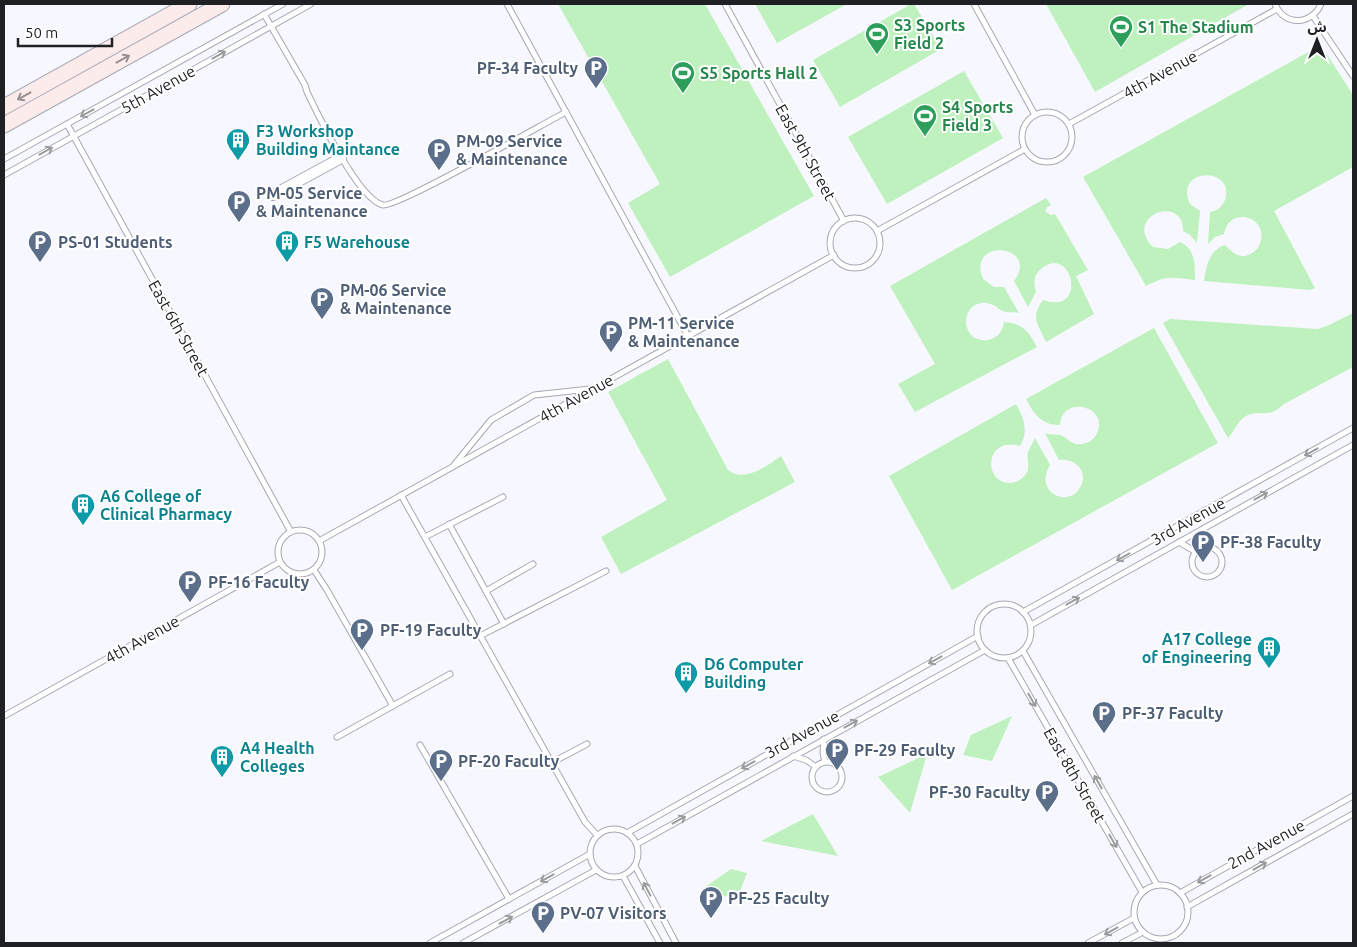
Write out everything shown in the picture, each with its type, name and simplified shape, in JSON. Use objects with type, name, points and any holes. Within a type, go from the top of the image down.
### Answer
[{"type":"main road","points":[[4,107],[189,4]]},
{"type":"main road","points":[[4,125],[222,4]]},
{"type":"street","points":[[272,195],[341,158]]},
{"type":"lane","name":"5th Avenue","points":[[4,159],[283,4]]},
{"type":"lane","name":"5th Avenue","points":[[4,175],[312,4]]},
{"type":"lane","points":[[507,4],[688,336]]},
{"type":"lane","name":"East 9th Street","points":[[725,4],[844,221]]},
{"type":"lane","points":[[974,4],[1035,115]]},
{"type":"lane","points":[[1276,6],[1282,14],[1294,20],[1307,20],[1318,11],[1321,4]]},
{"type":"lane","name":"4th Avenue","points":[[1069,124],[1276,6]]},
{"type":"lane","points":[[264,14],[305,85],[341,158],[372,198],[382,205],[390,205],[566,112]]},
{"type":"lane","points":[[1313,16],[1353,76]]},
{"type":"lane","points":[[1052,112],[1059,115],[1069,124],[1072,131],[1071,145],[1063,157],[1050,162],[1042,162],[1030,155],[1025,149],[1022,136],[1024,128],[1027,122],[1035,115],[1052,112]]},
{"type":"lane","name":"East 6th Street","points":[[67,124],[291,532]]},
{"type":"lane","points":[[877,231],[1025,149]]},
{"type":"lane","points":[[853,218],[867,221],[877,231],[880,237],[879,252],[876,258],[868,265],[858,268],[851,267],[838,261],[831,249],[832,235],[835,229],[844,221],[853,218]]},
{"type":"lane","name":"4th Avenue","points":[[319,541],[834,255]]},
{"type":"lane","points":[[452,467],[491,420],[534,395],[594,388]]},
{"type":"lane","name":"3rd Avenue","points":[[1023,612],[1353,428]]},
{"type":"lane","name":"3rd Avenue","points":[[1031,625],[1353,445]]},
{"type":"lane","points":[[401,495],[585,822],[597,835]]},
{"type":"lane","points":[[425,538],[503,497]]},
{"type":"lane","points":[[449,524],[504,624]]},
{"type":"lane","points":[[1204,528],[1203,539],[1205,548]]},
{"type":"lane","points":[[304,531],[310,533],[319,541],[322,553],[314,570],[308,573],[296,574],[285,568],[280,562],[279,545],[286,535],[291,532],[304,531]]},
{"type":"lane","points":[[1179,542],[1196,552]]},
{"type":"lane","points":[[1205,548],[1215,550],[1221,558],[1221,568],[1214,575],[1204,577],[1200,575],[1192,562],[1196,552],[1205,548]]},
{"type":"lane","name":"4th Avenue","points":[[4,716],[280,562]]},
{"type":"lane","points":[[486,590],[533,564]]},
{"type":"lane","points":[[314,570],[393,706]]},
{"type":"lane","points":[[480,636],[606,572]]},
{"type":"lane","points":[[1005,604],[1023,612],[1031,625],[1030,640],[1023,651],[1008,658],[996,657],[985,650],[978,636],[978,624],[982,617],[992,608],[1005,604]]},
{"type":"lane","name":"3rd Avenue","points":[[627,833],[978,636]]},
{"type":"lane","name":"3rd Avenue","points":[[636,844],[985,650]]},
{"type":"lane","name":"East 8th Street","points":[[1023,651],[1157,885]]},
{"type":"lane","name":"East 8th Street","points":[[1008,658],[1142,892]]},
{"type":"lane","points":[[337,737],[450,674]]},
{"type":"lane","points":[[824,739],[823,754],[825,762]]},
{"type":"lane","points":[[551,763],[586,744]]},
{"type":"lane","points":[[420,745],[509,899]]},
{"type":"lane","points":[[793,756],[806,760],[816,767]]},
{"type":"lane","points":[[825,762],[835,764],[841,772],[841,782],[834,790],[824,791],[816,786],[812,776],[816,767],[825,762]]},
{"type":"lane","name":"2nd Avenue","points":[[1180,893],[1353,796]]},
{"type":"lane","name":"2nd Avenue","points":[[1187,907],[1353,814]]},
{"type":"lane","points":[[608,829],[627,833],[636,844],[638,854],[635,866],[631,871],[623,876],[613,877],[596,870],[592,864],[590,854],[591,846],[597,835],[608,829]]},
{"type":"lane","points":[[430,943],[590,854]]},
{"type":"lane","points":[[635,866],[676,943]]},
{"type":"lane","points":[[463,943],[596,870]]},
{"type":"lane","points":[[623,876],[660,943]]},
{"type":"lane","points":[[1157,885],[1169,886],[1180,893],[1185,899],[1187,907],[1187,920],[1184,926],[1173,936],[1160,939],[1153,938],[1143,932],[1134,918],[1135,904],[1142,892],[1157,885]]},
{"type":"lane","points":[[1088,943],[1134,918]]},
{"type":"lane","points":[[1122,943],[1143,932]]},
{"type":"green space","name":"S5 Sports Hall 2","points":[[558,4],[705,4],[814,196],[670,277],[628,203],[660,184]]},
{"type":"green space","points":[[755,4],[847,4],[777,43]]},
{"type":"green space","name":"S3 Sports Field 2","points":[[914,4],[941,49],[840,107],[813,60]]},
{"type":"green space","name":"S1 The Stadium","points":[[1046,4],[1249,4],[1095,92]]},
{"type":"green space","points":[[1321,45],[1353,95],[1353,167],[1274,211],[1315,288],[1310,290],[1204,281],[1209,260],[1220,247],[1225,245],[1237,255],[1245,256],[1258,248],[1261,237],[1260,229],[1256,222],[1249,218],[1241,217],[1234,219],[1228,225],[1224,234],[1215,237],[1208,244],[1210,212],[1217,210],[1222,205],[1225,200],[1226,189],[1222,181],[1205,175],[1190,183],[1187,192],[1190,204],[1200,211],[1197,243],[1190,235],[1183,231],[1181,220],[1174,213],[1166,211],[1157,213],[1149,218],[1145,226],[1145,236],[1153,247],[1168,249],[1180,242],[1189,249],[1194,258],[1195,280],[1170,278],[1159,280],[1146,286],[1083,177]]},
{"type":"green space","name":"S4 Sports Field 3","points":[[964,71],[1003,138],[887,204],[848,137]]},
{"type":"green space","points":[[1046,198],[1051,205],[1046,208],[1046,212],[1051,215],[1055,214],[1088,270],[1076,276],[1094,314],[1046,342],[1038,326],[1037,312],[1043,300],[1058,302],[1067,298],[1071,290],[1071,280],[1067,271],[1060,264],[1051,263],[1040,270],[1035,280],[1036,292],[1028,307],[1014,281],[1020,269],[1018,259],[1012,253],[1002,250],[992,251],[984,256],[981,265],[983,279],[994,287],[1004,287],[1019,313],[1005,312],[989,304],[981,303],[971,308],[967,315],[966,324],[968,329],[973,337],[988,340],[997,336],[1003,328],[1004,322],[1016,324],[1024,329],[1037,347],[915,412],[898,384],[935,364],[890,286]]},
{"type":"green space","points":[[1353,313],[1353,367],[1270,413],[1248,415],[1239,422],[1228,438],[1163,323],[1170,319],[1318,329]]},
{"type":"green space","points":[[1154,328],[1218,443],[952,590],[889,476],[1016,404],[1025,430],[1023,440],[1020,446],[1008,445],[999,448],[994,453],[991,461],[995,476],[1001,481],[1010,483],[1023,478],[1027,471],[1028,452],[1035,438],[1050,465],[1046,475],[1046,484],[1050,491],[1063,497],[1071,496],[1082,483],[1082,471],[1073,462],[1059,460],[1045,433],[1062,436],[1074,443],[1085,443],[1092,440],[1096,435],[1099,425],[1097,417],[1092,411],[1076,407],[1069,409],[1063,415],[1060,425],[1048,423],[1039,418],[1026,399]]},
{"type":"green space","points":[[668,359],[728,470],[734,474],[748,474],[755,472],[781,456],[795,482],[621,574],[601,537],[667,500],[608,392]]},
{"type":"green space","points":[[1012,716],[992,761],[963,755],[971,735]]},
{"type":"green space","points":[[927,754],[910,813],[878,777]]},
{"type":"green space","points":[[813,814],[838,856],[761,841]]},
{"type":"green space","points":[[731,869],[747,873],[737,899],[701,890]]},
{"type":"place","name":"S1 The Stadium","points":[[1121,48]]},
{"type":"place","name":"S3 Sports Field 2","points":[[877,55]]},
{"type":"place","name":"PF-34 Faculty","points":[[596,89]]},
{"type":"place","name":"S5 Sports Hall 2","points":[[683,94]]},
{"type":"place","name":"S4 Sports Field 3","points":[[925,137]]},
{"type":"place","name":"F3 Workshop Building Maintance","points":[[238,161]]},
{"type":"place","name":"PM-09 Service & Maintenance","points":[[439,171]]},
{"type":"place","name":"PM-05 Service & Maintenance","points":[[239,223]]},
{"type":"place","name":"PS-01 Students","points":[[40,263]]},
{"type":"place","name":"F5 Warehouse","points":[[287,263]]},
{"type":"place","name":"PM-06 Service & Maintenance","points":[[322,320]]},
{"type":"place","name":"PM-11 Service & Maintenance","points":[[611,353]]},
{"type":"place","name":"A6 College of Clinical Pharmacy","points":[[83,526]]},
{"type":"place","name":"PF-38 Faculty","points":[[1203,563]]},
{"type":"place","name":"PF-16 Faculty","points":[[190,603]]},
{"type":"place","name":"PF-19 Faculty","points":[[362,651]]},
{"type":"place","name":"A17 College of Engineering","points":[[1269,669]]},
{"type":"place","name":"D6 Computer Building","points":[[686,694]]},
{"type":"place","name":"PF-37 Faculty","points":[[1104,734]]},
{"type":"place","name":"PF-29 Faculty","points":[[837,771]]},
{"type":"place","name":"A4 Health Colleges","points":[[222,778]]},
{"type":"place","name":"PF-20 Faculty","points":[[441,782]]},
{"type":"place","name":"PF-30 Faculty","points":[[1047,813]]},
{"type":"place","name":"PF-25 Faculty","points":[[711,919]]},
{"type":"place","name":"PV-07 Visitors","points":[[543,934]]}]
